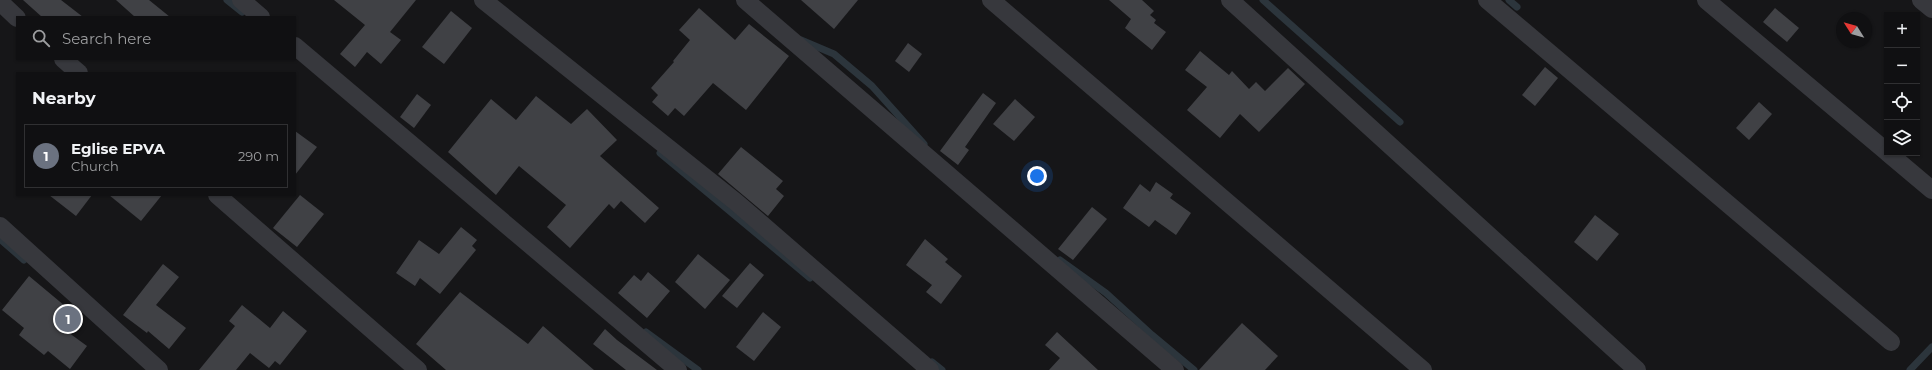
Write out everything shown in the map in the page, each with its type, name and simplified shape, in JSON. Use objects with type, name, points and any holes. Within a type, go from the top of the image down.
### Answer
[{"type":"street","points":[[241,0],[260,16]]},
{"type":"street","points":[[483,0],[736,202],[930,370]]},
{"type":"street","points":[[745,0],[1175,370]]},
{"type":"street","points":[[991,0],[1423,370]]},
{"type":"street","points":[[1230,0],[1637,370]]},
{"type":"street","points":[[1488,0],[1891,342]]},
{"type":"street","points":[[1706,0],[1884,149]]},
{"type":"street","points":[[1921,0],[1932,9]]},
{"type":"street","points":[[0,2],[16,17]]},
{"type":"street","points":[[296,47],[678,370]]},
{"type":"street","points":[[64,60],[78,72]]},
{"type":"street","points":[[1893,156],[1932,190]]},
{"type":"street","points":[[219,196],[418,370]]},
{"type":"street","points":[[0,226],[160,370]]},
{"type":"building","points":[[23,0],[61,0],[82,16],[41,16]]},
{"type":"building","points":[[116,0],[149,0],[169,16],[134,16]]},
{"type":"building","points":[[334,0],[416,0],[390,32],[401,40],[381,64],[367,52],[355,67],[340,54],[365,25]]},
{"type":"building","points":[[801,0],[858,0],[834,29]]},
{"type":"building","points":[[1109,0],[1142,0],[1154,11],[1150,15],[1156,20],[1154,23],[1166,32],[1152,50],[1125,28],[1131,19]]},
{"type":"building","points":[[699,8],[735,40],[749,24],[789,56],[746,110],[713,83],[684,116],[675,108],[668,116],[652,102],[658,95],[651,88],[674,62],[673,61],[690,40],[679,30]]},
{"type":"building","points":[[1775,8],[1799,28],[1787,42],[1763,22]]},
{"type":"building","points":[[451,11],[472,28],[444,64],[422,47]]},
{"type":"building","points":[[908,43],[922,54],[909,72],[895,61]]},
{"type":"building","points":[[1200,51],[1229,75],[1232,71],[1249,89],[1256,82],[1265,91],[1288,68],[1305,84],[1259,132],[1240,114],[1220,138],[1187,110],[1207,87],[1185,70]]},
{"type":"building","points":[[1545,67],[1558,78],[1535,106],[1522,95]]},
{"type":"building","points":[[983,93],[996,103],[965,147],[969,150],[958,165],[940,151]]},
{"type":"building","points":[[417,94],[431,105],[414,128],[400,117]]},
{"type":"building","points":[[536,96],[571,124],[587,109],[617,140],[600,156],[659,208],[645,223],[621,201],[614,209],[609,204],[570,248],[547,227],[566,205],[519,166],[496,195],[448,152],[491,99],[516,120]]},
{"type":"building","points":[[1015,99],[1035,117],[1014,141],[993,124]]},
{"type":"building","points":[[1759,102],[1772,114],[1749,140],[1736,128]]},
{"type":"building","points":[[296,132],[317,147],[296,174]]},
{"type":"building","points":[[741,147],[783,181],[776,189],[784,196],[768,216],[718,174]]},
{"type":"building","points":[[1156,182],[1173,194],[1170,198],[1191,213],[1176,235],[1155,220],[1149,227],[1123,208],[1140,184],[1150,192]]},
{"type":"building","points":[[300,195],[324,214],[297,247],[273,228]]},
{"type":"building","points":[[50,196],[91,196],[76,216]]},
{"type":"building","points":[[110,196],[161,196],[141,221]]},
{"type":"building","points":[[1092,207],[1107,219],[1073,260],[1058,249]]},
{"type":"building","points":[[1595,215],[1619,234],[1597,261],[1574,242]]},
{"type":"building","points":[[461,227],[477,240],[472,246],[476,250],[440,294],[420,278],[415,286],[396,273],[419,240],[439,254]]},
{"type":"building","points":[[925,239],[948,259],[945,262],[962,276],[941,304],[926,292],[932,285],[906,265]]},
{"type":"building","points":[[698,254],[730,280],[705,309],[675,282]]},
{"type":"building","points":[[750,263],[764,275],[737,308],[722,296]]},
{"type":"building","points":[[163,264],[179,277],[156,305],[186,328],[169,349],[148,331],[147,333],[123,315]]},
{"type":"building","points":[[648,272],[670,291],[647,318],[618,293],[634,275],[641,281]]},
{"type":"building","points":[[29,276],[77,316],[65,330],[87,346],[70,369],[48,351],[44,355],[19,335],[24,328],[2,310]]},
{"type":"building","points":[[460,292],[528,344],[543,326],[594,370],[446,370],[416,344]]},
{"type":"building","points":[[242,305],[270,328],[283,311],[307,331],[280,365],[275,361],[269,368],[250,353],[236,370],[199,370],[235,326],[229,321]]},
{"type":"building","points":[[763,312],[781,327],[754,361],[736,347]]},
{"type":"building","points":[[1242,323],[1278,356],[1265,370],[1199,370]]},
{"type":"building","points":[[605,329],[617,340],[657,370],[626,370],[593,344]]},
{"type":"building","points":[[1057,332],[1098,370],[1049,370],[1060,358],[1045,345]]},
{"type":"waterway","points":[[227,0],[242,12]]},
{"type":"waterway","points":[[1263,0],[1400,122]]},
{"type":"waterway","points":[[1509,0],[1517,7]]},
{"type":"waterway","points":[[801,40],[834,54],[872,86],[924,144]]},
{"type":"waterway","points":[[660,153],[810,278]]},
{"type":"waterway","points":[[0,239],[24,260]]},
{"type":"waterway","points":[[1060,260],[1106,293],[1152,335],[1194,370]]},
{"type":"waterway","points":[[646,332],[698,370]]},
{"type":"waterway","points":[[1910,370],[1932,347]]},
{"type":"waterway","points":[[932,362],[942,370]]},
{"type":"place","name":"Eglise EPVA","points":[[68,319]]}]
